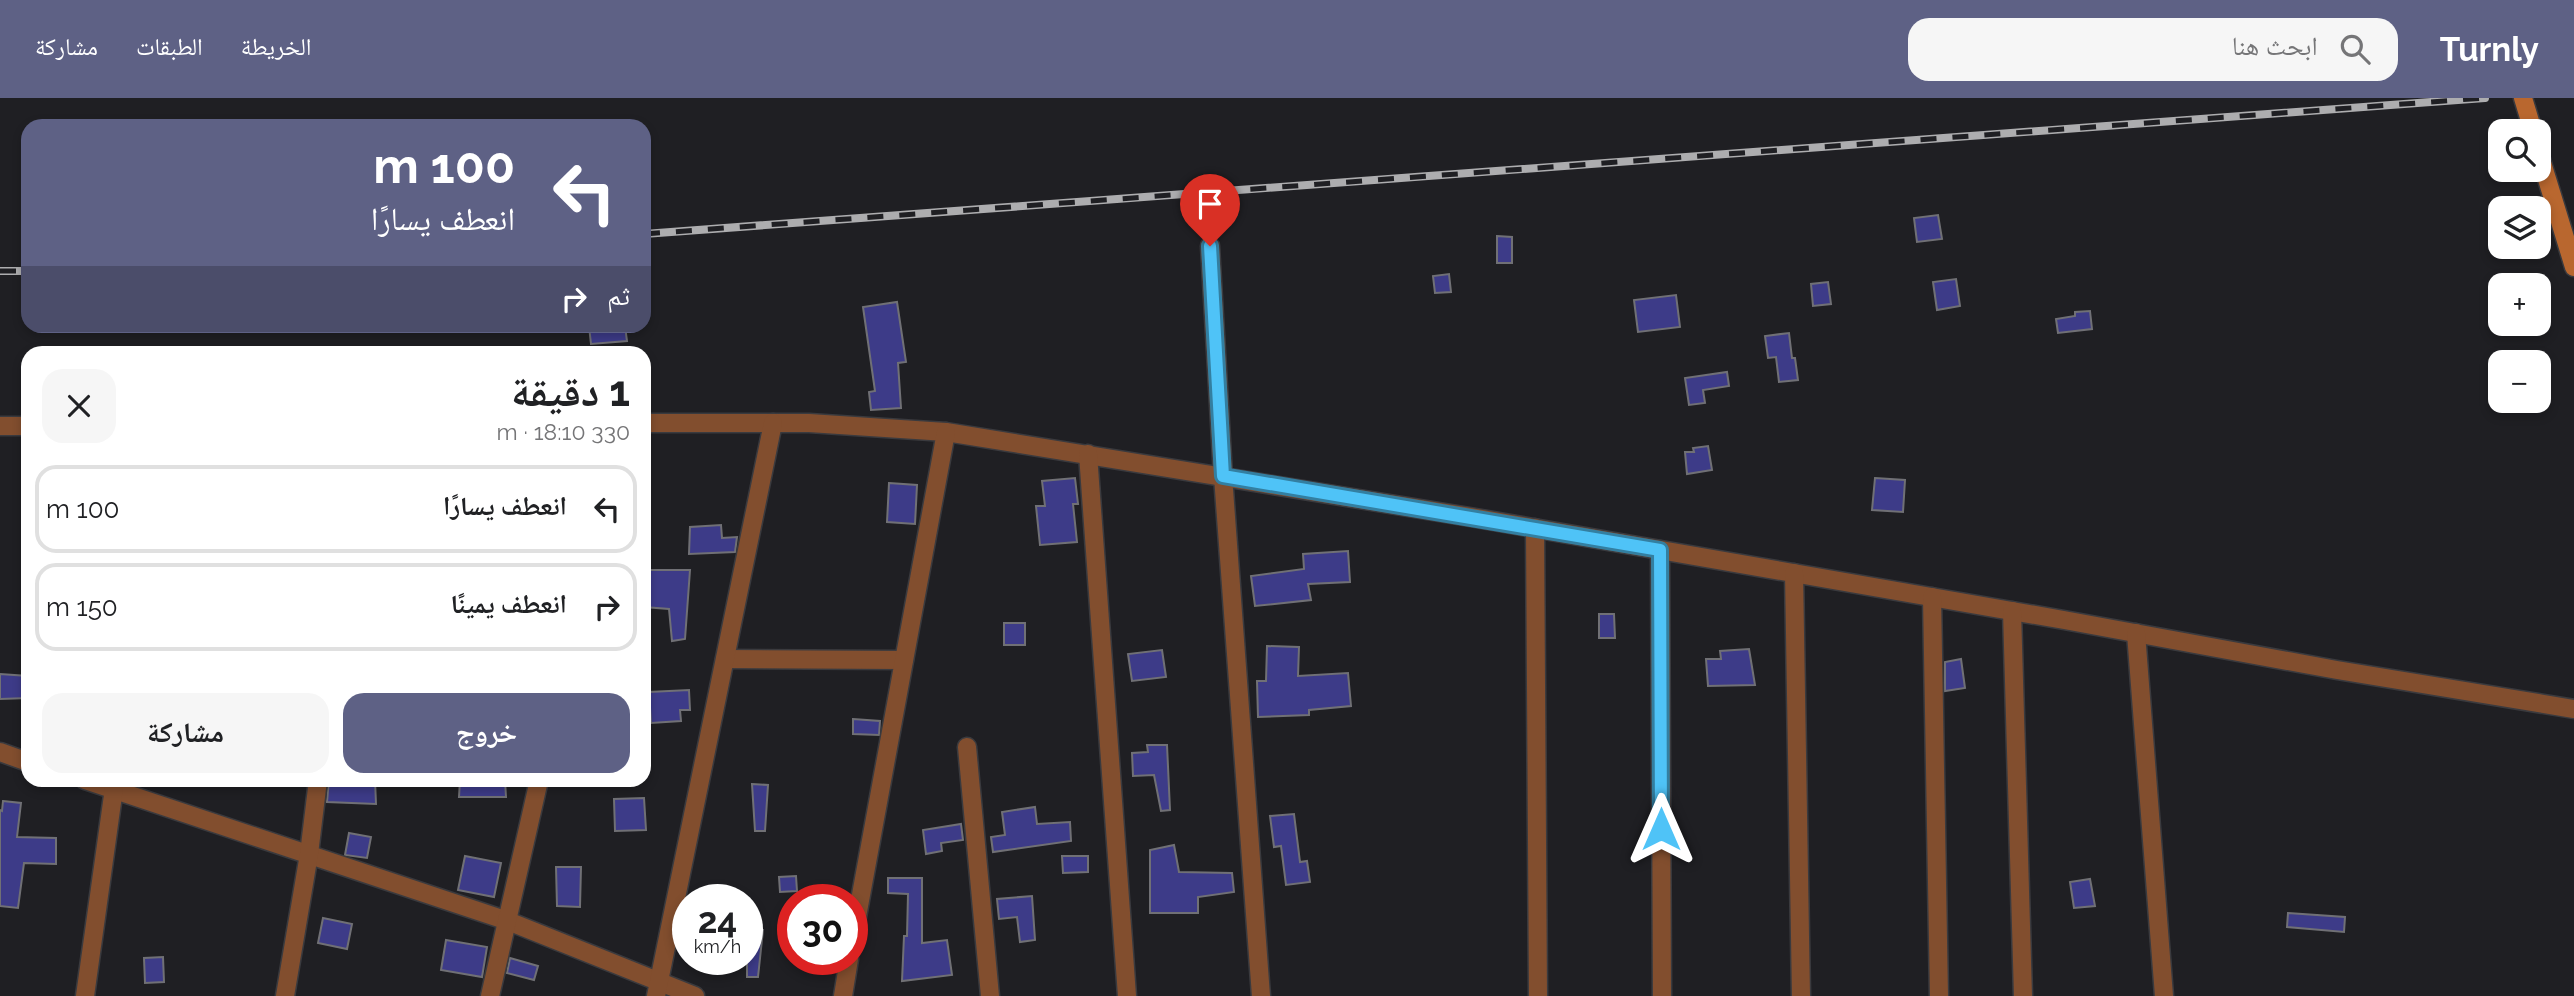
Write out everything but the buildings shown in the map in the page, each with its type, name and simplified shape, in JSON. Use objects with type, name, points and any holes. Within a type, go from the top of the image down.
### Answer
[{"type":"street","points":[[2523,98],[2529,119]]},
{"type":"street","points":[[2548,182],[2574,267]]},
{"type":"street","points":[[1210,246],[1223,476],[1261,996]]},
{"type":"street","points":[[651,423],[809,423],[946,432],[1535,528],[2337,670],[2574,709]]},
{"type":"street","points":[[658,988],[773,423]]},
{"type":"street","points":[[0,426],[21,426]]},
{"type":"street","points":[[863,884],[946,432]]},
{"type":"street","points":[[1088,454],[1127,996]]},
{"type":"street","points":[[1535,528],[1538,996]]},
{"type":"street","points":[[1660,550],[1662,996]]},
{"type":"street","points":[[1794,573],[1801,996]]},
{"type":"street","points":[[1932,597],[1939,996]]},
{"type":"street","points":[[2012,611],[2023,996]]},
{"type":"street","points":[[2136,633],[2164,996]]},
{"type":"street","points":[[725,659],[904,660]]},
{"type":"street","points":[[967,747],[990,996]]},
{"type":"street","points":[[0,752],[21,760]]},
{"type":"street","points":[[86,996],[114,787]]},
{"type":"street","points":[[120,787],[508,921],[658,988],[695,996]]},
{"type":"street","points":[[285,996],[309,854],[317,787]]},
{"type":"street","points":[[490,996],[537,787]]},
{"type":"street","points":[[843,996],[846,975]]},
{"type":"railway","points":[[651,233],[2485,98]]},
{"type":"railway","points":[[0,271],[21,271]]},
{"type":"route","points":[[1210,246],[1223,476],[1660,550],[1661,829]]}]
